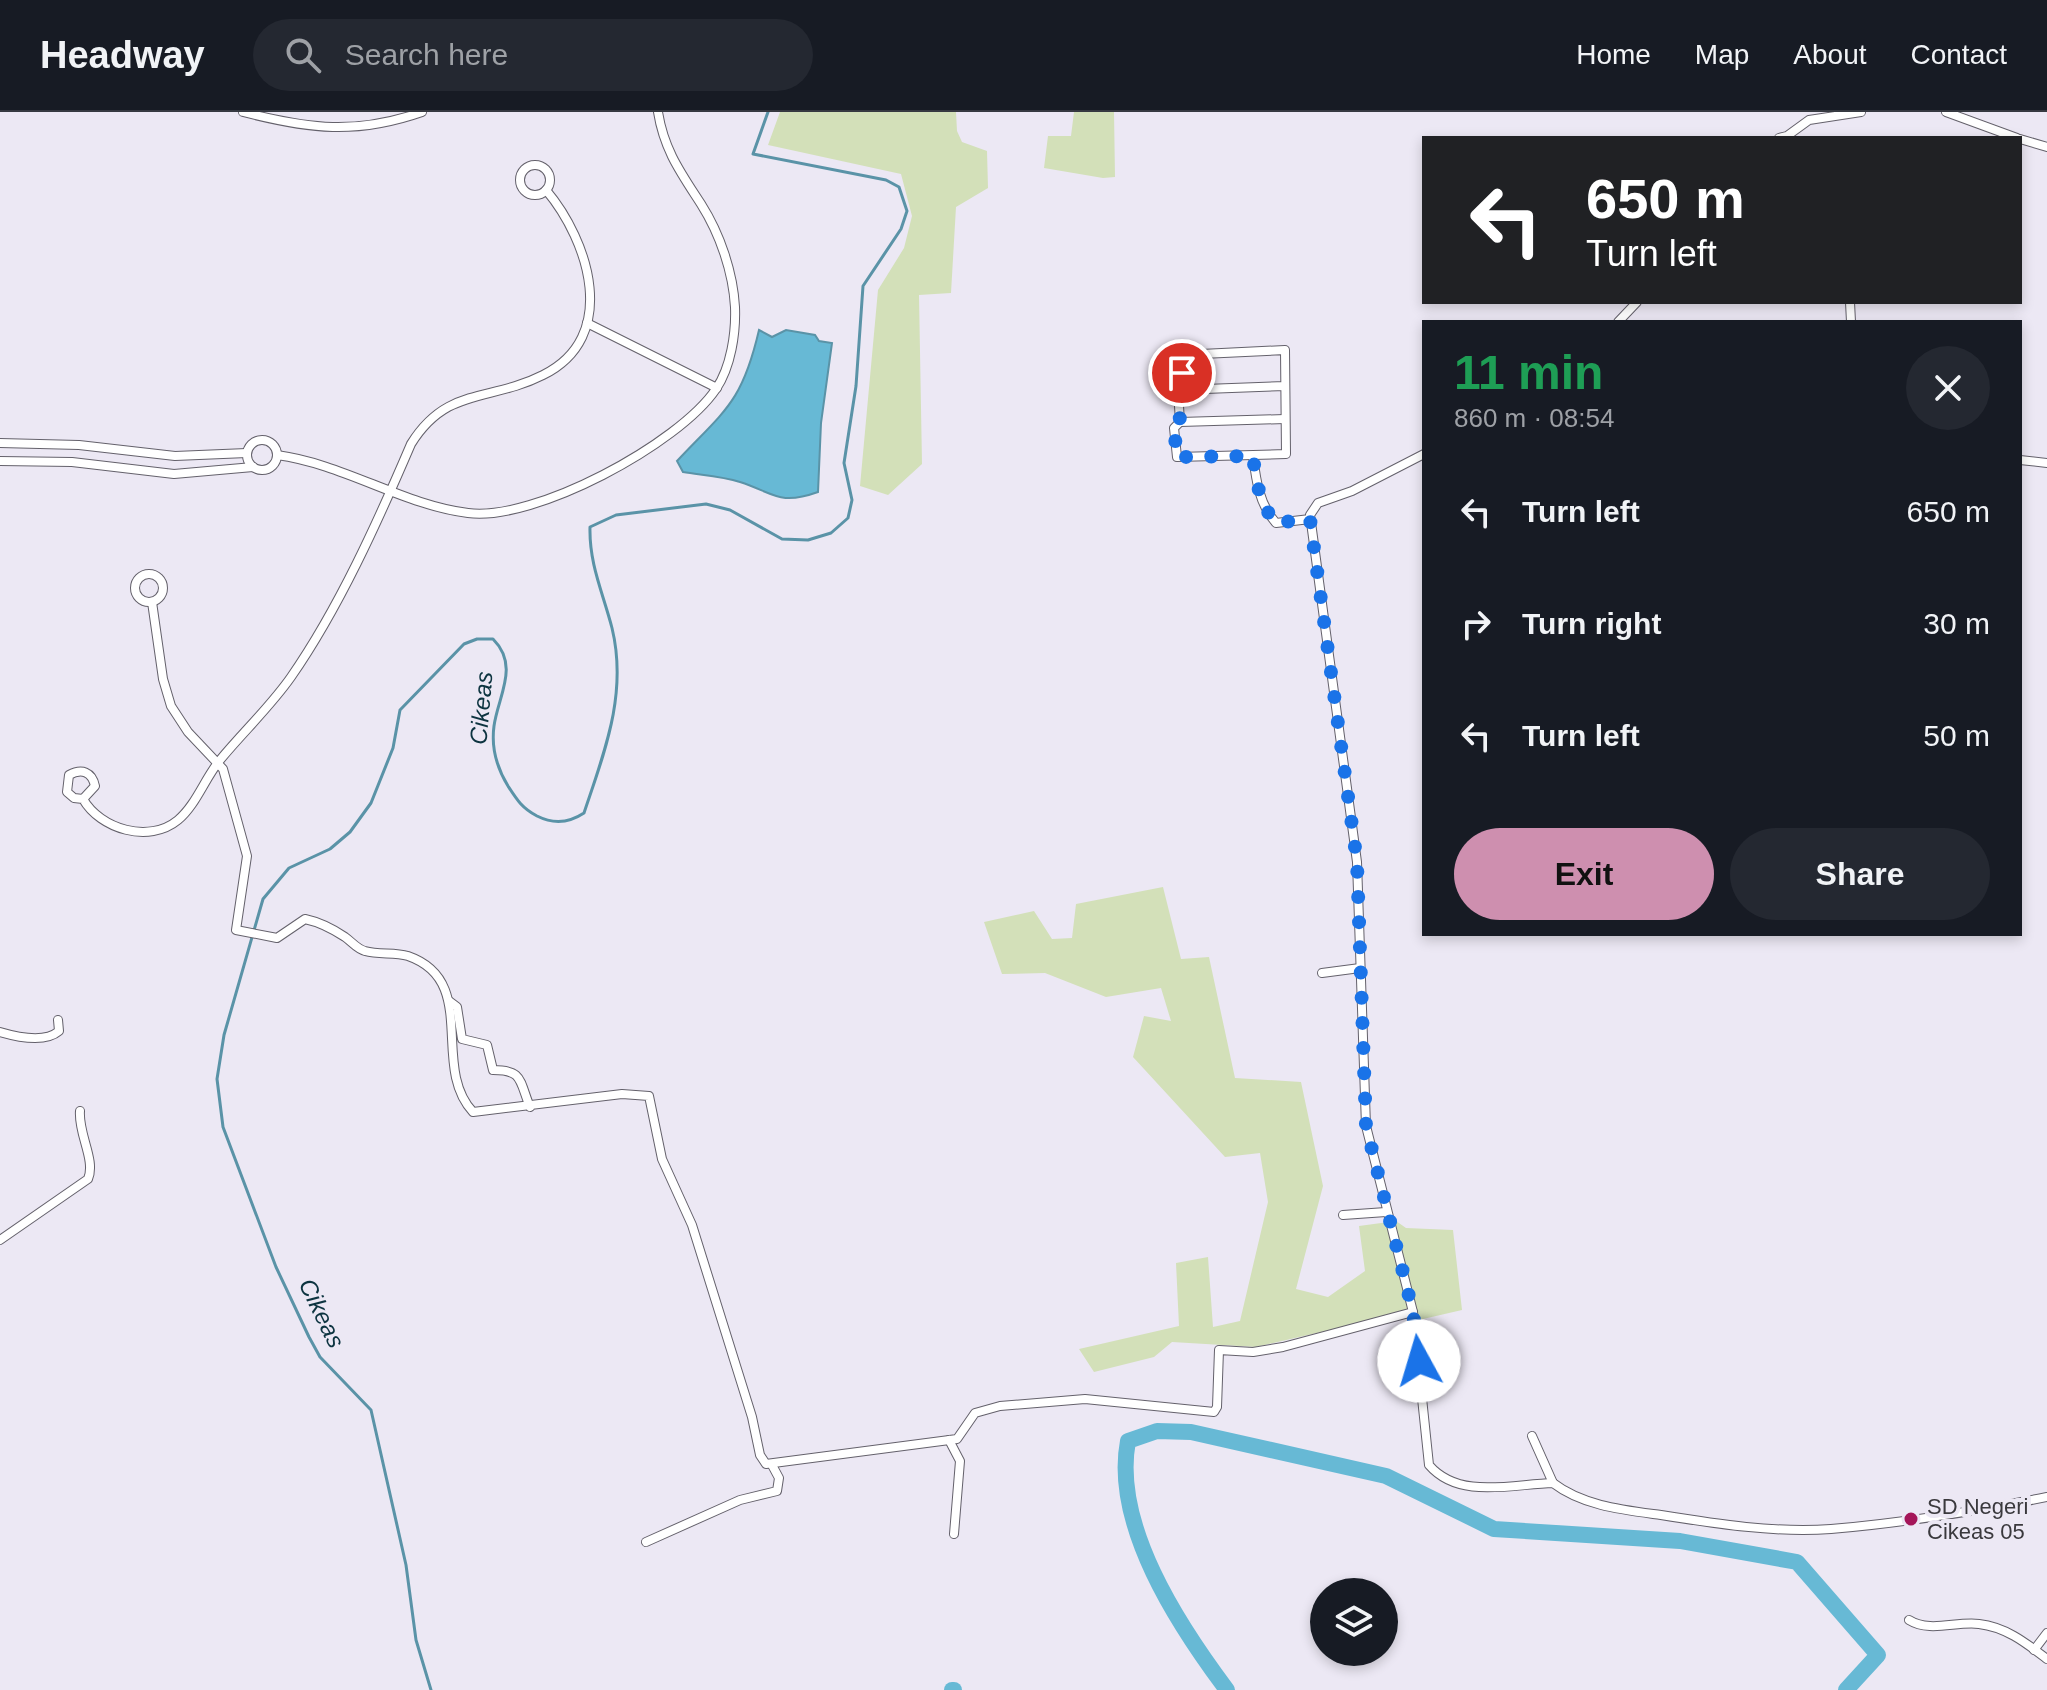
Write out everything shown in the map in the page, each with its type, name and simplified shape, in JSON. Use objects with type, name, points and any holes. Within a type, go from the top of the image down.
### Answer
[{"type":"street","points":[[243,112],[298,127],[330,128],[378,124],[422,112]]},
{"type":"street","points":[[0,443],[79,445],[175,456],[247,453],[258,440],[267,441],[277,455],[335,467],[465,513],[521,510],[657,443],[691,417],[717,388],[734,333],[735,309],[727,263],[711,221],[668,152],[658,112]]},
{"type":"street","points":[[1787,136],[1809,120],[1861,112]]},
{"type":"street","points":[[1946,112],[1994,134]]},
{"type":"street","points":[[2022,139],[2047,147]]},
{"type":"street","points":[[83,799],[94,815],[111,826],[137,831],[167,827],[186,811],[218,762],[301,662],[336,602],[411,444],[434,414],[465,399],[541,376],[567,356],[587,323],[591,292],[585,259],[573,229],[546,190]]},
{"type":"street","points":[[1620,320],[1635,304]]},
{"type":"street","points":[[587,323],[717,388]]},
{"type":"street","points":[[1183,390],[1181,355],[1285,350],[1288,379],[1285,386],[1286,454],[1177,457],[1174,428],[1180,422],[1285,419]]},
{"type":"street","points":[[1180,422],[1178,390],[1285,386]]},
{"type":"street","points":[[247,453],[253,467]]},
{"type":"street","points":[[0,461],[72,462],[174,474],[253,467],[266,469],[277,455]]},
{"type":"street","points":[[1422,455],[1352,491],[1318,503],[1310,519],[1355,847],[1366,1126],[1413,1312],[1429,1465],[1439,1477],[1458,1485],[1483,1487],[1553,1483]]},
{"type":"street","points":[[1253,456],[1257,487],[1276,523],[1310,519]]},
{"type":"street","points":[[2022,460],[2047,463]]},
{"type":"street","points":[[152,602],[171,706],[188,732],[218,762],[247,856],[234,925],[243,934],[277,938],[305,919],[366,952],[406,955],[427,966],[443,980],[449,1001],[449,1032],[459,1083],[469,1107],[480,1113],[622,1094],[649,1096],[662,1159],[692,1225],[763,1461],[772,1465],[949,1440],[961,1436],[975,1413],[1000,1406],[1085,1399],[1214,1412],[1217,1407],[1219,1350],[1253,1352],[1283,1347],[1413,1312]]},
{"type":"street","points":[[1322,973],[1360,968]]},
{"type":"street","points":[[449,1001],[457,1007],[462,1039],[487,1045],[493,1070],[508,1069],[516,1073],[530,1107]]},
{"type":"street","points":[[0,1032],[38,1038],[55,1035],[59,1031],[58,1020]]},
{"type":"street","points":[[0,1240],[88,1179],[91,1164],[80,1133],[80,1111]]},
{"type":"street","points":[[1343,1215],[1386,1212]]},
{"type":"street","points":[[1532,1436],[1553,1483],[1570,1496],[1618,1509],[1718,1524],[1793,1529],[1892,1522],[2047,1497]]},
{"type":"street","points":[[949,1440],[960,1461],[954,1534]]},
{"type":"street","points":[[646,1542],[740,1500],[777,1491],[779,1478],[772,1465]]},
{"type":"street","points":[[1909,1620],[1926,1626],[1980,1624],[2007,1631],[2047,1659]]},
{"type":"street","points":[[2034,1650],[2047,1633]]},
{"type":"green space","points":[[780,112],[956,112],[957,131],[962,142],[987,151],[988,188],[956,207],[951,293],[919,295],[922,464],[888,495],[860,486],[878,290],[904,248],[912,216],[901,174],[768,145]]},
{"type":"green space","points":[[1074,112],[1114,112],[1115,177],[1103,178],[1044,168],[1048,136],[1071,136]]},
{"type":"green space","points":[[1163,887],[1181,959],[1209,957],[1235,1078],[1301,1082],[1323,1186],[1296,1289],[1328,1297],[1365,1271],[1359,1226],[1396,1221],[1406,1228],[1453,1230],[1462,1310],[1410,1322],[1408,1312],[1256,1347],[1172,1342],[1154,1357],[1094,1372],[1079,1349],[1179,1326],[1176,1263],[1208,1257],[1213,1327],[1240,1321],[1268,1202],[1260,1153],[1225,1157],[1133,1057],[1144,1016],[1171,1021],[1161,988],[1106,997],[1045,973],[1002,974],[984,922],[1034,911],[1052,939],[1072,938],[1076,904]]},
{"type":"water","points":[[759,330],[772,337],[786,330],[815,335],[819,341],[832,343],[821,423],[818,492],[785,498],[733,480],[683,472],[677,461],[730,404],[746,374]]},
{"type":"waterway","name":"Cikeas","points":[[431,1690],[416,1640],[406,1565],[371,1410],[320,1357],[309,1337],[276,1267],[223,1127],[217,1079],[224,1035],[263,899],[289,868],[330,849],[350,832],[371,803],[393,748],[400,710],[464,644],[477,639],[493,639],[505,660],[505,681],[493,742],[501,772],[514,795],[527,810],[549,820],[567,820],[584,813],[612,723],[617,676],[612,628],[594,566],[590,527],[616,515],[706,504],[730,510],[782,539],[808,540],[831,533],[848,518],[852,500],[844,463],[856,386],[863,286],[901,229],[907,211],[899,187],[886,180],[753,154],[768,112]]},
{"type":"waterway","points":[[1227,1690],[1170,1605],[1140,1540],[1130,1506],[1126,1473],[1128,1441],[1157,1431],[1191,1432],[1386,1476],[1494,1529],[1680,1541],[1797,1562],[1878,1655],[1846,1690]]},
{"type":"place","name":"SD Negeri Cikeas 05","points":[[1911,1519]]},
{"type":"route","points":[[1182,373],[1183,390],[1178,390],[1180,422],[1174,428],[1177,457],[1253,456],[1257,487],[1276,523],[1310,519],[1357,862],[1361,937],[1359,995],[1366,1126],[1413,1312],[1419,1361]]}]
